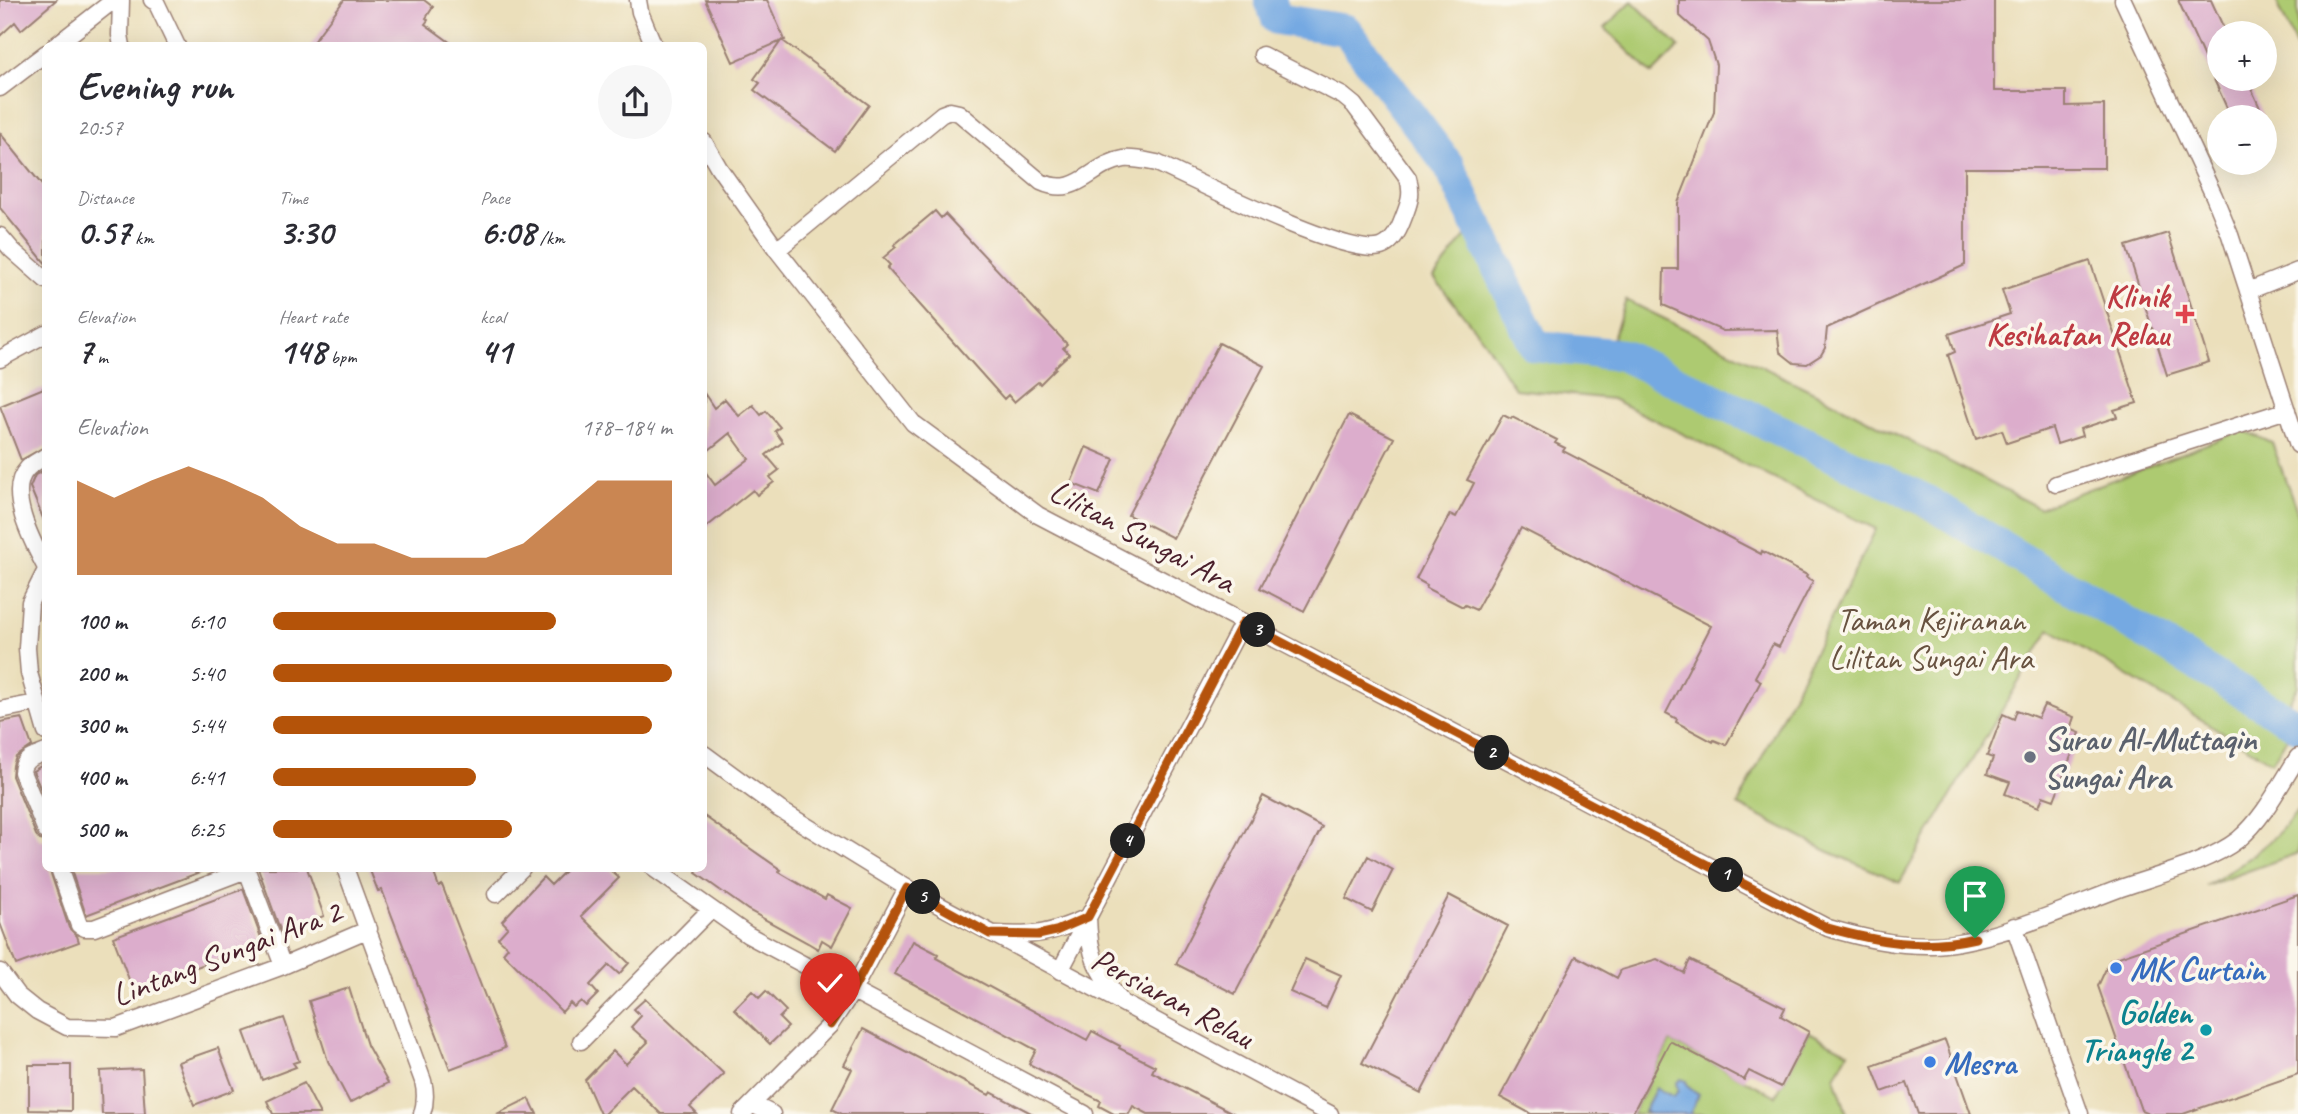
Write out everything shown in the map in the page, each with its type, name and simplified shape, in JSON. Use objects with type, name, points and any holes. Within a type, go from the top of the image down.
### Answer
[{"type":"street","points":[[60,42],[114,0]]},
{"type":"street","points":[[121,0],[121,42]]},
{"type":"street","points":[[152,0],[156,2],[175,42]]},
{"type":"street","points":[[638,0],[652,42]]},
{"type":"street","points":[[2123,0],[2230,235],[2298,445]]},
{"type":"street","points":[[778,250],[942,114],[950,111],[958,113],[1041,182],[1050,186],[1078,183],[1122,159],[1145,160],[1293,225],[1358,247],[1379,248],[1387,245],[1400,229],[1411,199],[1408,178],[1354,105],[1343,96],[1262,55]]},
{"type":"street","points":[[0,88],[42,56]]},
{"type":"street","name":"Lilitan Sungai Ara","points":[[707,147],[778,250],[913,423],[1038,515],[1828,928],[1868,939],[1901,944],[1934,945],[1975,938],[2191,863],[2239,838],[2262,814],[2298,757]]},
{"type":"street","points":[[0,236],[42,276]]},
{"type":"street","points":[[2248,291],[2298,271]]},
{"type":"street","points":[[0,359],[42,336]]},
{"type":"street","points":[[2056,484],[2287,410]]},
{"type":"street","points":[[42,459],[26,469],[18,488],[26,531],[42,561]]},
{"type":"street","points":[[42,578],[30,603],[27,648],[29,673],[42,720]]},
{"type":"street","points":[[1060,971],[1243,622]]},
{"type":"street","points":[[0,709],[36,703]]},
{"type":"street","points":[[42,753],[27,759],[22,772],[42,821]]},
{"type":"street","name":"Persiaran Relau","points":[[707,756],[779,809],[907,888],[1330,1114]]},
{"type":"street","points":[[60,872],[79,925],[85,929],[94,928],[238,872]]},
{"type":"street","points":[[247,872],[283,965]]},
{"type":"street","points":[[347,872],[423,1080],[426,1092],[422,1114]]},
{"type":"street","points":[[496,894],[518,872]]},
{"type":"street","points":[[659,872],[748,935],[1085,1114]]},
{"type":"street","points":[[747,1109],[830,1025],[852,992],[907,888]]},
{"type":"street","points":[[581,1041],[711,909]]},
{"type":"street","points":[[990,934],[1038,935],[1056,931],[1088,917]]},
{"type":"street","points":[[1088,917],[1088,938],[1094,962],[1124,1005]]},
{"type":"street","points":[[2014,926],[2080,1114]]},
{"type":"street","name":"Lintang Sungai Ara 2","points":[[0,972],[17,995],[37,1011],[67,1027],[116,1028],[283,965],[369,929]]},
{"type":"street","points":[[747,1109],[772,1114]]},
{"type":"green space","points":[[2276,0],[2298,0],[2298,51]]},
{"type":"green space","points":[[1632,1],[1679,47],[1652,74],[1605,28]]},
{"type":"green space","name":"Taman Kejiranan Lilitan Sungai Ara","points":[[1468,233],[1530,355],[1616,362],[1917,513],[2289,735],[2272,762],[2050,629],[1900,882],[1827,851],[1738,805],[1876,529],[1612,399],[1515,389],[1485,342],[1434,278]]},
{"type":"green space","points":[[1626,300],[1824,397],[2039,508],[2243,430],[2272,443],[2298,514],[2298,686],[2288,704],[1916,480],[1613,338]]},
{"type":"green space","points":[[2298,810],[2298,853],[2206,886],[2267,843]]},
{"type":"green space","points":[[1809,1032],[1848,1052],[1835,1077],[1847,1114],[1632,1114],[1670,1041],[1776,1096]]},
{"type":"water","points":[[1681,1079],[1699,1094],[1690,1114],[1649,1114],[1644,1111],[1656,1088],[1674,1097],[1678,1090],[1676,1083]]},
{"type":"building","points":[[0,0],[56,0],[21,30],[15,22],[0,36]]},
{"type":"building","points":[[344,0],[424,0],[433,7],[425,24],[450,42],[313,42]]},
{"type":"building","points":[[705,0],[767,0],[785,40],[783,41],[869,105],[835,151],[754,90],[760,83],[754,79],[781,41],[733,62]]},
{"type":"building","points":[[1679,0],[1994,0],[1994,91],[2066,91],[2066,106],[2104,105],[2104,168],[1965,168],[1965,265],[1827,328],[1825,348],[1821,355],[1807,364],[1794,363],[1780,352],[1777,330],[1723,331],[1663,305],[1664,269],[1678,269],[1678,203],[1714,112],[1716,65],[1708,41],[1679,15]]},
{"type":"building","points":[[2178,0],[2211,0],[2221,21],[2207,21],[2207,64]]},
{"type":"building","points":[[2219,91],[2252,91],[2259,105],[2226,105]]},
{"type":"building","points":[[0,133],[42,185],[42,259],[0,208]]},
{"type":"building","points":[[935,211],[941,218],[945,214],[1067,344],[1063,348],[1069,354],[1040,384],[1038,382],[1014,402],[1008,395],[1004,399],[887,268],[890,265],[883,258],[896,247],[894,245]]},
{"type":"building","points":[[2168,233],[2209,362],[2167,375],[2126,246]]},
{"type":"building","points":[[2090,261],[2137,403],[2114,410],[2117,417],[2080,429],[2082,436],[2057,444],[2052,428],[2007,443],[2002,430],[1976,439],[1948,355],[1955,352],[1949,334],[2010,314],[2002,290]]},
{"type":"building","points":[[1219,343],[1264,366],[1173,538],[1128,515]]},
{"type":"building","points":[[42,389],[42,448],[21,460],[0,406]]},
{"type":"building","points":[[707,398],[714,408],[725,399],[739,416],[753,405],[761,415],[766,411],[780,427],[775,431],[783,442],[766,455],[779,470],[770,477],[774,482],[757,495],[753,490],[707,527],[707,474],[715,485],[749,459],[730,433],[707,452]]},
{"type":"building","points":[[1349,415],[1394,438],[1304,611],[1260,588]]},
{"type":"building","points":[[1503,415],[1557,440],[1555,443],[1565,448],[1563,451],[1761,554],[1762,551],[1807,575],[1806,577],[1813,581],[1779,647],[1773,644],[1755,677],[1761,681],[1726,745],[1714,740],[1713,742],[1676,722],[1677,719],[1666,713],[1711,626],[1521,528],[1476,610],[1465,605],[1463,607],[1426,588],[1427,585],[1416,579],[1450,514],[1456,517],[1471,489],[1474,483],[1467,480]]},
{"type":"building","points":[[1086,447],[1114,459],[1099,494],[1071,483]]},
{"type":"building","points":[[42,471],[42,516],[30,487],[35,475]]},
{"type":"building","name":"Surau Al-Muttaqin Sungai Ara","points":[[2044,705],[2074,717],[2070,729],[2080,733],[2054,800],[2043,796],[2039,807],[2005,794],[2010,782],[1987,774],[1993,758],[1987,756],[2003,714],[2014,719],[2017,710],[2038,718]]},
{"type":"building","points":[[22,718],[32,746],[16,757],[12,776],[36,835],[42,840],[42,872],[50,872],[69,928],[79,942],[16,965],[0,923],[0,722]]},
{"type":"building","points":[[42,765],[42,792],[33,771]]},
{"type":"building","points":[[1263,796],[1322,827],[1235,994],[1176,964]]},
{"type":"building","points":[[707,818],[781,870],[779,872],[825,899],[827,895],[852,908],[832,946],[822,940],[818,949],[748,910],[696,873],[707,872]]},
{"type":"building","points":[[1368,856],[1393,870],[1372,912],[1346,899]]},
{"type":"building","points":[[72,872],[201,872],[86,915]]},
{"type":"building","points":[[259,872],[308,872],[324,916],[281,932]]},
{"type":"building","points":[[371,872],[433,872],[439,887],[442,885],[505,1048],[450,1069],[382,890],[378,891]]},
{"type":"building","points":[[564,872],[612,872],[619,878],[581,916],[629,963],[619,974],[609,965],[590,985],[598,994],[586,1006],[581,1001],[574,1007],[570,1003],[562,1012],[503,953],[508,947],[498,938],[508,927],[502,921],[543,877],[551,885]]},
{"type":"building","points":[[243,889],[263,943],[133,990],[113,937]]},
{"type":"building","points":[[1449,895],[1508,926],[1421,1093],[1362,1063]]},
{"type":"building","name":"Golden Triangle 2","points":[[2298,895],[2298,1074],[2183,1114],[2151,1114],[2141,1110],[2098,986],[2110,960]]},
{"type":"building","points":[[913,941],[938,954],[936,958],[1087,1040],[1092,1031],[1120,1046],[1119,1048],[1155,1066],[1152,1072],[1235,1114],[1148,1114],[1133,1106],[1129,1114],[1114,1114],[1099,1106],[1101,1101],[1029,1064],[1036,1050],[895,974]]},
{"type":"building","points":[[1576,956],[1617,978],[1621,970],[1657,959],[1684,973],[1690,960],[1785,1008],[1781,1016],[1809,1032],[1781,1087],[1749,1071],[1744,1080],[1670,1041],[1632,1114],[1531,1114],[1500,1097]]},
{"type":"building","points":[[1305,959],[1341,975],[1326,1008],[1290,992]]},
{"type":"building","points":[[349,988],[367,1045],[388,1083],[350,1103],[328,1061],[309,1001]]},
{"type":"building","points":[[752,991],[759,998],[766,991],[786,1011],[779,1018],[788,1027],[770,1044],[734,1009]]},
{"type":"building","points":[[645,999],[724,1074],[690,1107],[697,1114],[661,1114],[632,1086],[604,1114],[600,1114],[585,1080],[613,1051],[626,1064],[648,1042],[631,1027],[641,1016],[634,1009]]},
{"type":"building","points":[[284,1018],[299,1061],[293,1063],[296,1067],[262,1080],[244,1032]]},
{"type":"building","points":[[863,1029],[989,1095],[991,1092],[1033,1114],[842,1114],[832,1109],[852,1069],[844,1065]]},
{"type":"building","points":[[1945,1040],[1971,1114],[1918,1114],[1907,1083],[1882,1092],[1872,1066]]},
{"type":"building","points":[[218,1048],[234,1090],[194,1105],[178,1062]]},
{"type":"building","points":[[29,1065],[71,1065],[71,1111],[29,1110]]},
{"type":"building","points":[[142,1069],[145,1114],[102,1114],[100,1071]]},
{"type":"building","points":[[304,1083],[320,1114],[273,1114],[267,1101]]},
{"type":"building","points":[[529,1098],[537,1114],[497,1114]]},
{"type":"waterway","points":[[1270,0],[1277,19],[1346,30],[1449,166],[1535,346],[1622,355],[1925,500],[2298,726]]},
{"type":"place","name":"Klinik Kesihatan Relau","points":[[2185,314]]},
{"type":"place","name":"Surau Al-Muttaqin Sungai Ara","points":[[2030,757]]},
{"type":"place","name":"MK Curtain","points":[[2116,968]]},
{"type":"place","name":"Golden Triangle 2","points":[[2206,1030]]},
{"type":"place","name":"Mesra","points":[[1930,1062]]},
{"type":"route","points":[[830,1025],[852,992],[907,888],[990,934],[1038,935],[1056,931],[1088,917],[1243,622],[1828,928],[1868,939],[1901,944],[1934,945],[1975,938]]}]
